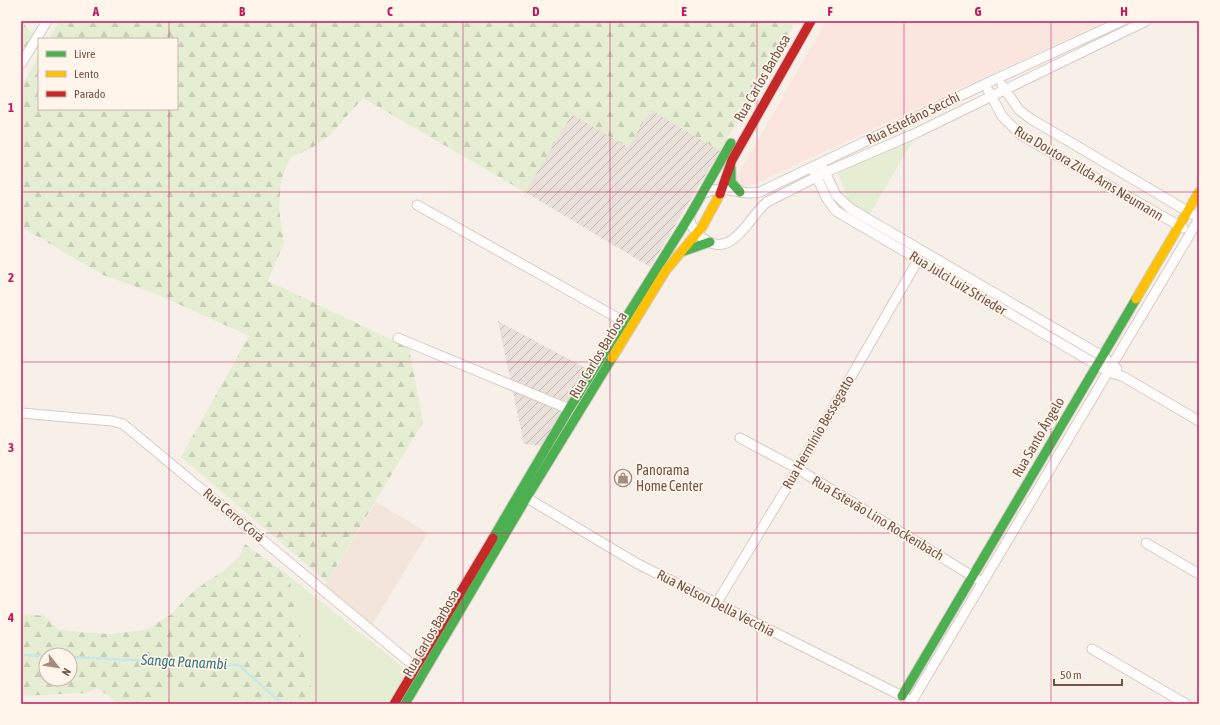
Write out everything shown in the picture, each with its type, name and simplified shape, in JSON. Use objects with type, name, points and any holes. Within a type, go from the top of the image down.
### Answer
[{"type":"street","points":[[21,64],[47,21]]},
{"type":"street","name":"Rua Carlos Barbosa","points":[[394,704],[523,495],[666,270],[696,234],[714,208],[732,160],[801,21]]},
{"type":"street","name":"Rua Carlos Barbosa","points":[[405,704],[424,673],[523,495],[569,409],[689,217],[777,72],[811,21]]},
{"type":"street","name":"Rua Estefáno Secchi","points":[[702,194],[713,188],[753,194],[760,192],[985,84],[1122,21]]},
{"type":"street","points":[[680,252],[700,244],[710,242],[722,243],[733,240],[749,225],[760,207],[766,202],[826,172],[914,134],[991,95],[1146,21]]},
{"type":"street","name":"Rua Doutora Zilda Arns Neumann","points":[[998,79],[1019,110],[1031,119],[1199,218]]},
{"type":"street","name":"Rua Doutora Zilda Arns Neumann","points":[[985,84],[1002,116],[1021,134],[1191,233]]},
{"type":"street","points":[[732,160],[731,182],[740,192]]},
{"type":"street","name":"Rua Julci Luiz Strieder","points":[[821,163],[836,195],[851,209],[1102,356],[1111,369]]},
{"type":"street","name":"Rua Julci Luiz Strieder","points":[[812,167],[827,199],[836,210],[1097,365],[1111,369],[1199,421]]},
{"type":"street","name":"Rua Santo Ângelo","points":[[902,696],[1199,192]]},
{"type":"street","points":[[417,204],[622,322]]},
{"type":"street","points":[[689,217],[696,234],[710,242]]},
{"type":"street","name":"Rua Santo Ângelo","points":[[915,703],[982,583],[1111,369],[1199,218]]},
{"type":"street","name":"Rua Hermínio Bessegatto","points":[[716,604],[798,469],[918,260]]},
{"type":"street","points":[[398,338],[569,409]]},
{"type":"street","name":"Rua Cerro Corá","points":[[21,413],[112,421],[123,424],[314,582],[415,668],[424,673]]},
{"type":"street","name":"Rua Estevão Lino Rockenbach","points":[[740,438],[798,469],[973,576],[982,583]]},
{"type":"street","name":"Rua Nelson Della Vecchia","points":[[523,495],[638,564],[915,703]]},
{"type":"street","points":[[1146,543],[1199,574]]},
{"type":"street","points":[[1092,649],[1186,704]]},
{"type":"shaded area","points":[[826,21],[1106,21],[742,190],[736,178]]},
{"type":"shaded area","points":[[651,110],[720,151],[650,267],[525,192],[572,114],[628,147]]},
{"type":"shaded area","points":[[498,321],[589,370],[542,446],[524,444]]},
{"type":"shaded area","points":[[376,502],[428,533],[370,628],[323,589]]},
{"type":"green space","points":[[21,21],[33,34],[21,55]]},
{"type":"green space","points":[[59,21],[796,21],[720,151],[651,110],[628,147],[572,114],[525,192],[363,98],[331,134],[312,148],[290,158],[281,180],[279,209],[284,242],[268,281],[409,348],[423,422],[327,582],[181,457],[249,336],[154,293],[103,275],[21,227],[21,87],[38,58],[38,110],[178,110],[178,38],[50,38]]},
{"type":"green space","points":[[915,137],[868,217],[851,207],[838,173]]},
{"type":"green space","points":[[245,544],[289,576],[308,676],[316,704],[232,704],[213,688],[186,687],[165,693],[154,704],[119,704],[97,688],[86,693],[21,696],[21,615],[45,616],[58,629],[79,632],[111,634],[145,630],[172,614],[188,596],[222,572],[239,557]]},
{"type":"green space","points":[[289,576],[408,671],[387,704],[316,704],[308,676]]},
{"type":"green space","points":[[186,687],[213,688],[232,704],[154,704],[165,693]]},
{"type":"waterway","name":"Sanga Panambi","points":[[21,655],[38,656]]},
{"type":"waterway","name":"Sanga Panambi","points":[[78,657],[239,665],[282,704]]},
{"type":"traffic: fast","points":[[493,538],[569,409],[689,217],[731,143]]},
{"type":"traffic: fast","points":[[731,168],[731,182],[740,192]]},
{"type":"traffic: fast","points":[[684,251],[710,242]]},
{"type":"traffic: fast","points":[[902,696],[1136,299]]},
{"type":"traffic: fast","points":[[405,704],[527,497],[612,358]]},
{"type":"traffic: slow","points":[[1136,299],[1199,192]]},
{"type":"traffic: slow","points":[[612,358],[666,270],[702,227],[720,194]]},
{"type":"traffic: jam","points":[[720,194],[732,160],[811,21]]},
{"type":"traffic: jam","points":[[394,704],[493,538]]},
{"type":"place","name":"Panorama Home Center","points":[[623,478]]}]
